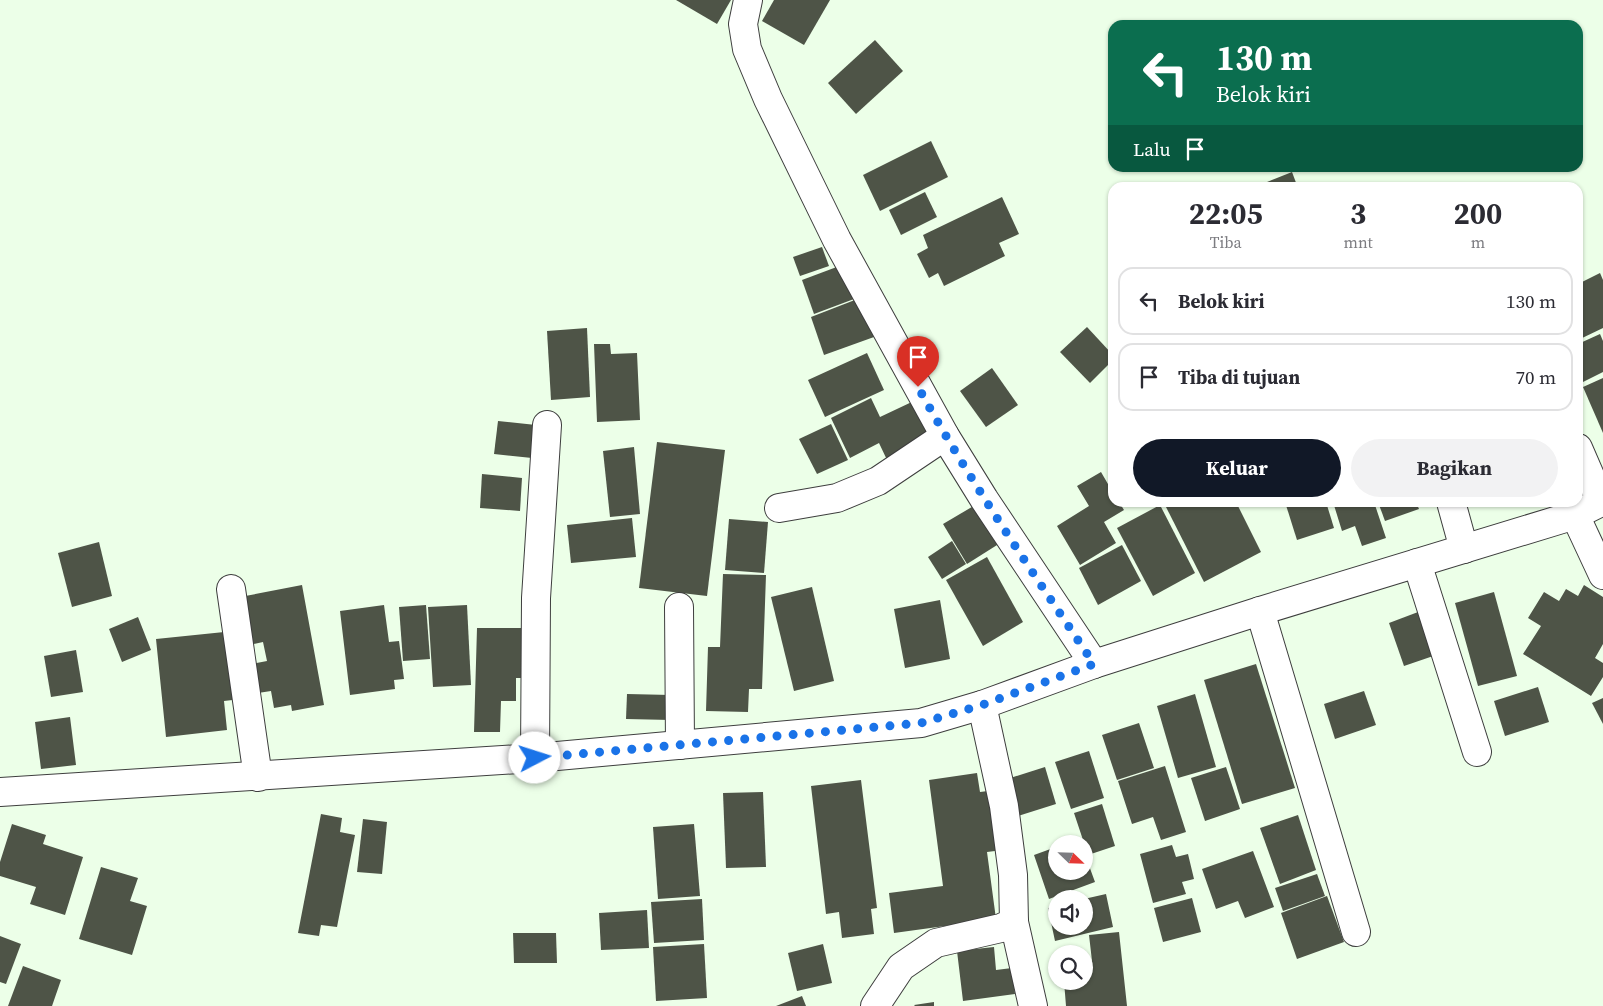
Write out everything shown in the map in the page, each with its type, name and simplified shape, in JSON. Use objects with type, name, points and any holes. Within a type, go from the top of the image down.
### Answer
[{"type":"street","points":[[748,0],[742,24],[747,49],[768,99],[837,240],[946,436],[984,499],[1094,664]]},
{"type":"street","points":[[535,758],[536,598],[547,425]]},
{"type":"street","points":[[779,508],[838,498],[878,481],[946,436]]},
{"type":"street","points":[[0,792],[535,758],[921,723],[982,705],[1094,664],[1260,611],[1576,515],[1602,501],[1583,459]]},
{"type":"street","points":[[1452,507],[1464,549]]},
{"type":"street","points":[[1576,515],[1603,575]]},
{"type":"street","points":[[1417,563],[1477,752]]},
{"type":"street","points":[[231,589],[258,777]]},
{"type":"street","points":[[679,607],[680,745]]},
{"type":"street","points":[[1260,611],[1356,932]]},
{"type":"street","points":[[982,705],[1004,806],[1013,875],[1014,922],[1033,1006]]},
{"type":"street","points":[[875,1006],[901,967],[936,943],[1001,928],[1014,922]]},
{"type":"building","points":[[676,0],[731,0],[717,24]]},
{"type":"building","points":[[774,0],[830,0],[804,45],[762,21]]},
{"type":"building","points":[[875,40],[903,71],[856,114],[828,83]]},
{"type":"building","points":[[931,141],[948,177],[880,211],[863,175]]},
{"type":"building","points":[[1292,172],[1296,182],[1267,182]]},
{"type":"building","points":[[925,192],[937,217],[901,235],[889,210]]},
{"type":"building","points":[[1002,197],[1019,234],[999,243],[1005,256],[944,286],[938,273],[929,278],[917,254],[928,248],[923,235]]},
{"type":"building","points":[[822,247],[829,266],[800,276],[793,257]]},
{"type":"building","points":[[842,265],[854,299],[814,314],[802,280]]},
{"type":"building","points":[[1600,273],[1603,280],[1603,328],[1583,338],[1583,282]]},
{"type":"building","points":[[860,298],[874,337],[824,355],[811,317]]},
{"type":"building","points":[[1087,327],[1108,350],[1108,365],[1090,383],[1060,352]]},
{"type":"building","points":[[587,328],[590,397],[551,400],[547,331]]},
{"type":"building","points":[[1600,334],[1603,341],[1603,372],[1583,382],[1583,342]]},
{"type":"building","points":[[594,344],[610,344],[611,354],[637,353],[640,420],[597,422]]},
{"type":"building","points":[[867,353],[884,390],[825,417],[808,380]]},
{"type":"building","points":[[992,368],[1018,405],[986,427],[960,391]]},
{"type":"building","points":[[1603,378],[1603,433],[1583,387]]},
{"type":"building","points":[[871,398],[880,417],[916,400],[935,439],[888,462],[879,443],[850,458],[831,418]]},
{"type":"building","points":[[498,421],[536,425],[532,458],[494,454]]},
{"type":"building","points":[[831,424],[848,460],[817,474],[799,439]]},
{"type":"building","points":[[657,442],[725,450],[707,596],[639,588]]},
{"type":"building","points":[[634,447],[640,514],[610,517],[603,451]]},
{"type":"building","points":[[1101,472],[1108,484],[1108,507],[1122,507],[1124,510],[1104,522],[1116,543],[1080,565],[1057,526],[1089,506],[1077,486]]},
{"type":"building","points":[[482,474],[522,478],[520,511],[480,508]]},
{"type":"building","points":[[982,501],[1005,540],[967,564],[943,524]]},
{"type":"building","points":[[1156,507],[1161,507],[1195,573],[1153,596],[1117,528]]},
{"type":"building","points":[[1166,507],[1238,507],[1261,552],[1204,582]]},
{"type":"building","points":[[1287,507],[1328,507],[1334,528],[1297,540]]},
{"type":"building","points":[[1335,507],[1376,507],[1386,538],[1362,546],[1355,526],[1342,531]]},
{"type":"building","points":[[1380,507],[1418,507],[1419,509],[1385,521]]},
{"type":"building","points":[[632,518],[636,557],[571,563],[567,525]]},
{"type":"building","points":[[729,519],[768,522],[764,573],[725,570]]},
{"type":"building","points":[[952,541],[966,564],[942,579],[928,557]]},
{"type":"building","points":[[99,542],[112,596],[72,607],[58,553]]},
{"type":"building","points":[[1122,545],[1141,581],[1098,605],[1079,568]]},
{"type":"building","points":[[987,557],[1023,622],[983,646],[946,580]]},
{"type":"building","points":[[723,574],[766,575],[762,689],[749,689],[748,712],[706,711],[708,647],[720,647]]},
{"type":"building","points":[[302,585],[324,705],[292,711],[291,705],[274,708],[271,691],[258,693],[252,664],[267,661],[263,642],[249,645],[240,597]]},
{"type":"building","points":[[1584,585],[1603,597],[1603,644],[1595,658],[1603,663],[1603,677],[1591,696],[1523,654],[1541,626],[1528,618],[1544,592],[1559,601],[1566,589],[1578,596]]},
{"type":"building","points":[[812,587],[834,681],[794,691],[771,597]]},
{"type":"building","points":[[1494,592],[1517,676],[1478,686],[1455,603]]},
{"type":"building","points":[[940,600],[950,659],[905,668],[894,609]]},
{"type":"building","points":[[384,605],[389,642],[399,641],[404,679],[394,680],[395,689],[350,695],[340,611]]},
{"type":"building","points":[[426,605],[430,659],[403,661],[399,607]]},
{"type":"building","points":[[467,605],[471,685],[433,687],[428,607]]},
{"type":"building","points":[[1426,609],[1442,653],[1404,666],[1389,623]]},
{"type":"building","points":[[138,617],[151,650],[122,662],[109,629]]},
{"type":"building","points":[[477,628],[526,628],[525,678],[516,678],[516,701],[501,701],[500,732],[474,732]]},
{"type":"building","points":[[234,631],[241,699],[224,701],[227,730],[166,737],[156,639]]},
{"type":"building","points":[[76,650],[83,692],[51,697],[44,656]]},
{"type":"building","points":[[1256,664],[1295,788],[1242,804],[1204,680]]},
{"type":"building","points":[[1538,687],[1549,722],[1505,736],[1494,701]]},
{"type":"building","points":[[1364,691],[1376,725],[1335,739],[1324,704]]},
{"type":"building","points":[[627,694],[671,695],[671,720],[626,719]]},
{"type":"building","points":[[1195,694],[1216,767],[1178,778],[1157,706]]},
{"type":"building","points":[[1603,698],[1603,724],[1592,703]]},
{"type":"building","points":[[70,717],[76,765],[41,769],[35,722]]},
{"type":"building","points":[[1139,723],[1154,768],[1117,780],[1102,735]]},
{"type":"building","points":[[1089,751],[1104,798],[1071,809],[1055,762]]},
{"type":"building","points":[[1165,766],[1186,832],[1161,840],[1153,817],[1132,824],[1118,781]]},
{"type":"building","points":[[1045,767],[1056,804],[1018,816],[1007,779]]},
{"type":"building","points":[[1226,767],[1240,809],[1205,821],[1191,778]]},
{"type":"building","points":[[977,773],[980,792],[996,790],[1003,850],[987,852],[996,919],[894,933],[889,893],[943,886],[929,780]]},
{"type":"building","points":[[861,780],[877,908],[871,909],[874,934],[842,938],[839,912],[826,914],[811,786]]},
{"type":"building","points":[[763,792],[766,867],[726,868],[723,793]]},
{"type":"building","points":[[1102,804],[1115,846],[1093,853],[1093,835],[1081,835],[1074,813]]},
{"type":"building","points":[[321,814],[342,818],[340,832],[355,835],[337,927],[321,925],[319,936],[298,933]]},
{"type":"building","points":[[1298,815],[1316,870],[1280,884],[1260,828]]},
{"type":"building","points":[[363,819],[387,822],[382,874],[357,872]]},
{"type":"building","points":[[12,824],[46,835],[43,844],[83,857],[65,915],[30,904],[36,887],[0,876],[0,862]]},
{"type":"building","points":[[694,824],[700,896],[658,899],[653,827]]},
{"type":"building","points":[[1172,845],[1176,857],[1188,854],[1194,879],[1182,882],[1186,894],[1153,903],[1140,854]]},
{"type":"building","points":[[1048,850],[1048,880],[1093,880],[1093,877],[1095,882],[1073,890],[1048,890],[1048,896],[1034,855]]},
{"type":"building","points":[[1253,851],[1274,907],[1245,918],[1238,901],[1216,909],[1202,869]]},
{"type":"building","points":[[101,867],[138,878],[130,901],[147,906],[132,955],[79,939]]},
{"type":"building","points":[[1317,874],[1325,896],[1283,911],[1275,888]]},
{"type":"building","points":[[1106,894],[1113,927],[1093,932],[1093,897]]},
{"type":"building","points":[[1327,896],[1344,942],[1297,959],[1281,913]]},
{"type":"building","points":[[1192,898],[1201,932],[1163,942],[1154,908]]},
{"type":"building","points":[[702,899],[704,940],[654,943],[651,902]]},
{"type":"building","points":[[647,910],[649,948],[601,950],[599,913]]},
{"type":"building","points":[[1119,932],[1127,1006],[1066,1006],[1065,990],[1093,990],[1093,945],[1090,945],[1089,935]]},
{"type":"building","points":[[513,933],[556,933],[557,963],[514,963]]},
{"type":"building","points":[[1054,935],[1080,935],[1055,941]]},
{"type":"building","points":[[0,936],[21,944],[6,984],[0,982]]},
{"type":"building","points":[[704,944],[707,998],[656,1001],[653,947]]},
{"type":"building","points":[[823,944],[832,983],[797,991],[788,953]]},
{"type":"building","points":[[994,947],[996,970],[1012,968],[1015,994],[963,1001],[957,951]]},
{"type":"building","points":[[23,966],[61,980],[52,1006],[8,1006]]},
{"type":"building","points":[[802,996],[806,1006],[776,1006]]},
{"type":"building","points":[[934,1002],[934,1006],[914,1005]]},
{"type":"route","points":[[535,758],[921,723],[982,705],[1094,664],[984,499],[918,387]]}]
